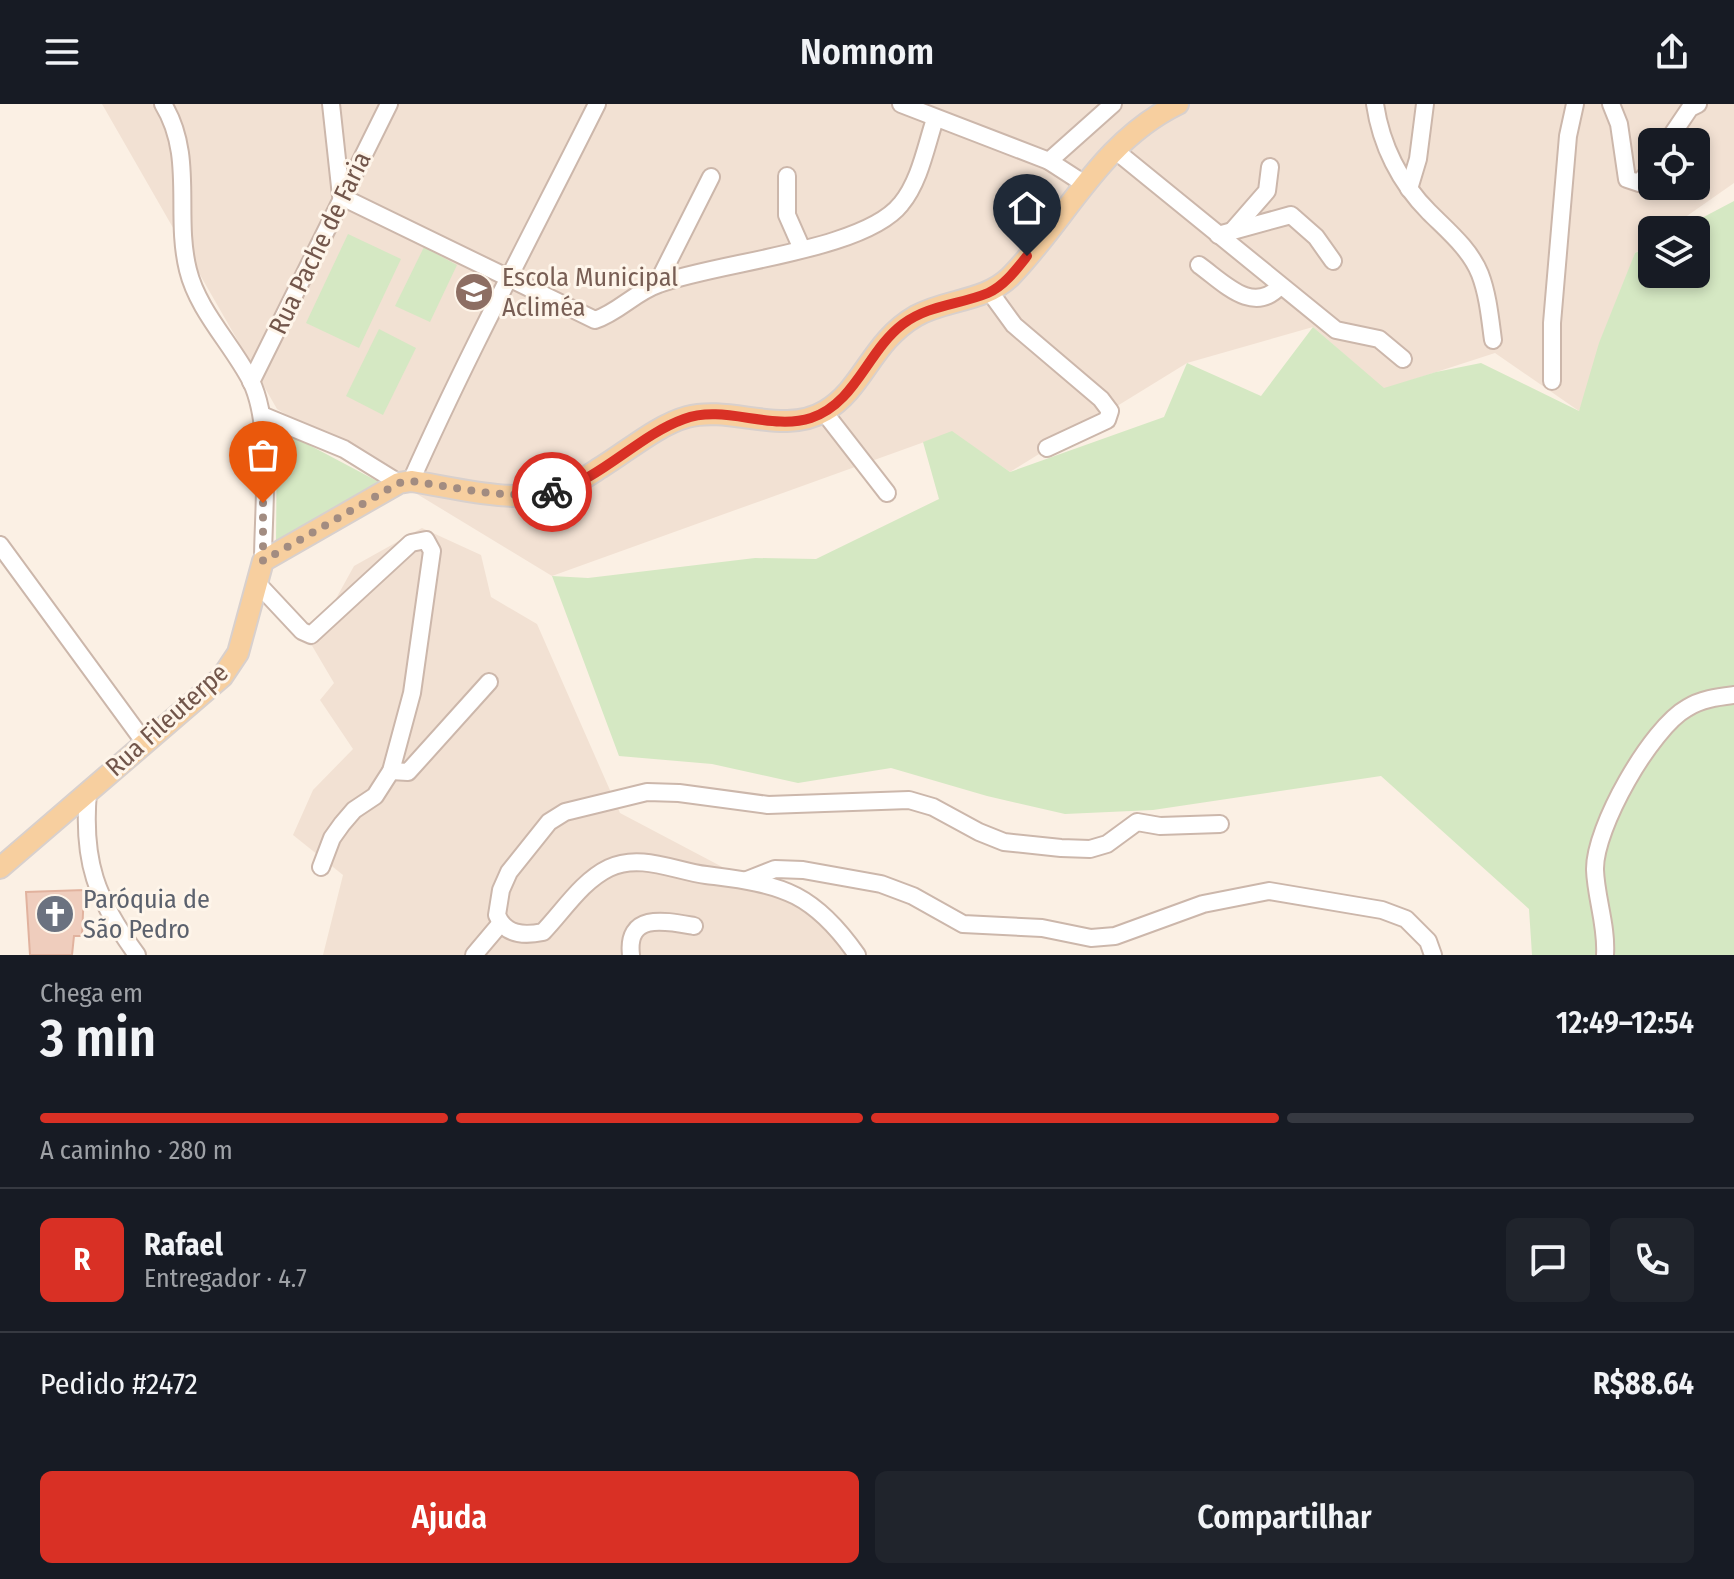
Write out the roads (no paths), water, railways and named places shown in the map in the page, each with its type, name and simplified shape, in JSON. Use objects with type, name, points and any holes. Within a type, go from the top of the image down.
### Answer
[{"type":"main road","points":[[263,561],[405,482],[488,493],[546,494],[579,481],[662,429],[687,417],[707,415],[802,420],[824,412],[846,396],[881,344],[903,324],[928,309],[990,292],[1008,278],[1083,183],[1134,133],[1178,104]]},
{"type":"main road","name":"Rua Fileuterpe","points":[[0,868],[222,677],[238,653],[263,561]]},
{"type":"street","points":[[163,104],[172,119],[179,142],[188,272],[199,299],[251,382],[264,416],[263,561]]},
{"type":"street","points":[[331,104],[342,197],[595,320],[613,314],[657,284],[837,241],[891,214],[911,187],[935,119]]},
{"type":"street","name":"Rua Pache de Faria","points":[[251,382],[389,104]]},
{"type":"street","points":[[264,416],[344,449],[405,482],[597,104]]},
{"type":"street","points":[[1049,161],[1113,104]]},
{"type":"street","points":[[1375,104],[1385,146],[1409,189],[1465,248],[1479,273],[1493,340]]},
{"type":"street","points":[[1409,189],[1418,159],[1425,104]]},
{"type":"street","points":[[1552,381],[1552,323],[1568,136],[1575,104]]},
{"type":"street","points":[[1611,104],[1619,124],[1627,179],[1638,183]]},
{"type":"street","points":[[1676,128],[1690,108],[1698,104]]},
{"type":"street","points":[[908,105],[935,119],[1049,161],[1083,183]]},
{"type":"street","points":[[1116,151],[1226,233],[1280,286],[1336,330],[1379,339],[1403,359]]},
{"type":"street","points":[[1226,233],[1267,191],[1270,167]]},
{"type":"street","points":[[787,176],[787,215],[802,249]]},
{"type":"street","points":[[657,284],[711,177]]},
{"type":"street","points":[[1226,233],[1291,215],[1316,237],[1333,261]]},
{"type":"street","points":[[1199,265],[1247,299],[1261,300],[1280,286]]},
{"type":"street","points":[[990,292],[1014,325],[1101,399],[1110,411],[1107,420],[1047,448]]},
{"type":"street","points":[[824,412],[887,493]]},
{"type":"street","points":[[258,584],[302,631],[311,635],[411,543],[419,539],[430,544],[431,564],[412,693],[391,771],[375,796],[354,810],[342,824],[332,838],[321,867]]},
{"type":"street","points":[[0,545],[145,743]]},
{"type":"street","points":[[391,771],[408,772],[489,682]]},
{"type":"street","points":[[1605,955],[1595,869],[1601,832],[1627,782],[1673,717],[1702,700],[1734,695]]},
{"type":"street","points":[[88,792],[85,835],[92,875],[100,899],[137,955]]},
{"type":"street","points":[[857,955],[820,912],[795,895],[747,880],[627,862],[589,881],[543,932],[521,934],[509,930],[497,915],[501,890],[509,872],[549,822],[565,812],[647,792],[679,793],[768,805],[909,800],[933,807],[1004,842],[1090,849],[1118,838],[1137,822],[1160,826],[1220,824]]},
{"type":"street","points":[[747,880],[775,869],[803,870],[881,884],[913,896],[963,924],[1042,928],[1091,938],[1115,936],[1203,904],[1269,891],[1382,910],[1406,919],[1428,941],[1433,955]]},
{"type":"street","points":[[631,955],[630,939],[641,925],[656,920],[694,926]]},
{"type":"street","points":[[474,955],[501,923]]},
{"type":"place","name":"Escola Municipal Acliméa","points":[[474,292]]},
{"type":"place","name":"Paróquia de São Pedro","points":[[55,914]]}]
